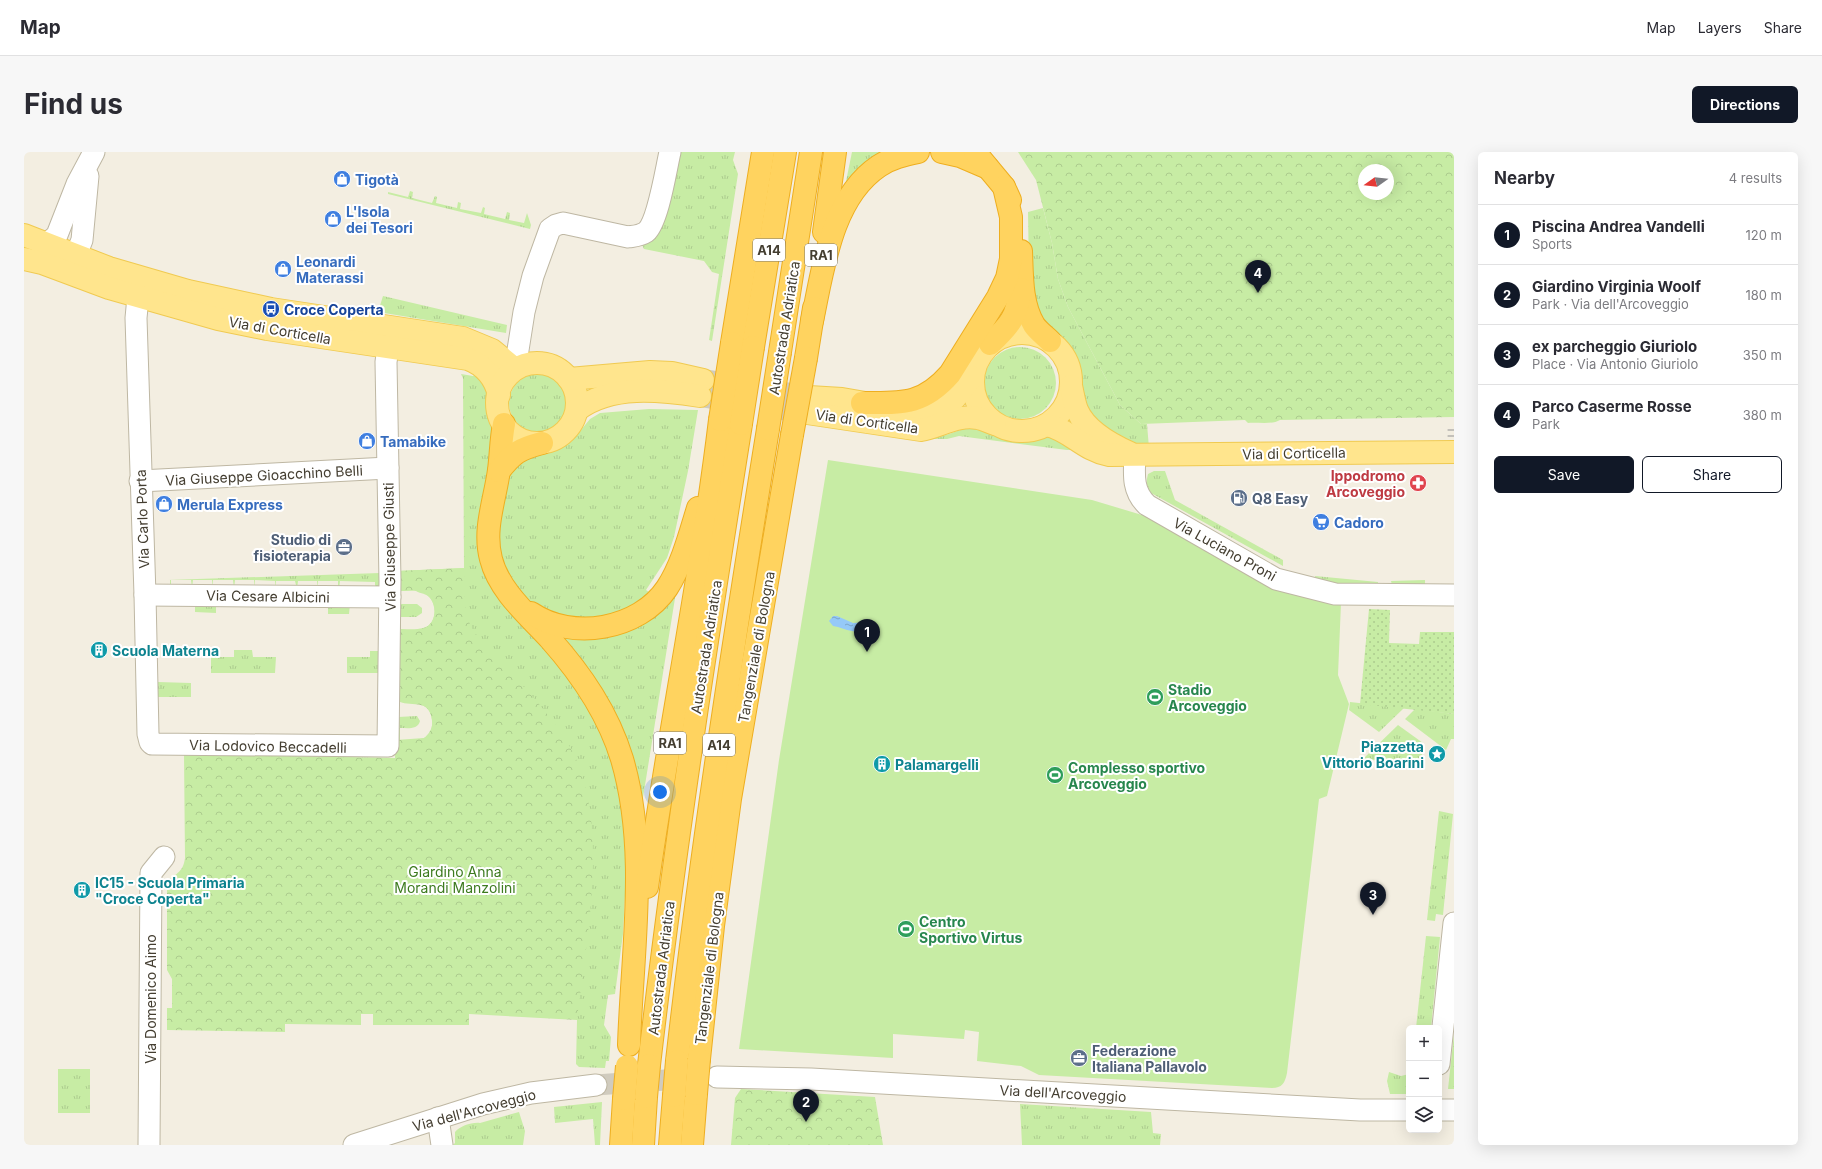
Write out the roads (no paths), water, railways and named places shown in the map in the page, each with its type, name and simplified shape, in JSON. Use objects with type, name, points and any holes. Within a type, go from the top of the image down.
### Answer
[{"type":"highway","points":[[754,205],[759,152]]},
{"type":"highway","name":"RA1","points":[[621,1145],[624,1099],[635,1059],[647,890],[656,822],[691,622],[719,428],[762,152]]},
{"type":"highway","name":"Autostrada Adriatica","points":[[642,1145],[646,1097],[635,1059],[666,924],[706,648],[785,152]]},
{"type":"highway","name":"Autostrada Adriatica","points":[[670,1145],[677,1062],[692,928],[736,630],[811,152]]},
{"type":"highway","name":"Tangenziale di Bologna","points":[[692,1145],[699,1059],[713,926],[730,799],[806,358],[836,152]]},
{"type":"highway","points":[[812,321],[833,235],[840,213],[848,198],[864,178],[879,166],[899,156],[918,152]]},
{"type":"highway","points":[[942,152],[960,156],[989,168]]},
{"type":"highway","points":[[975,152],[1004,187],[1017,217],[1022,280],[1030,316],[1035,327],[1050,341]]},
{"type":"highway","points":[[862,403],[912,401],[920,398],[940,385],[950,374],[998,297],[1007,278],[1011,259],[1011,217],[1004,187]]},
{"type":"highway","points":[[990,344],[1008,327],[1013,320],[1018,304],[1022,280]]},
{"type":"highway","points":[[504,424],[499,471],[490,515],[489,547],[496,573],[503,585],[574,669],[598,702],[612,731],[626,775],[634,822],[636,870],[635,1059]]},
{"type":"highway","points":[[520,606],[546,621],[572,627],[587,628],[619,623],[648,608],[667,587],[677,568],[693,522],[719,428]]},
{"type":"highway","points":[[499,471],[513,454],[519,450],[542,443]]},
{"type":"main road","name":"Via di Corticella","points":[[24,235],[119,271],[233,302],[463,338],[492,350],[515,369]]},
{"type":"main road","points":[[24,260],[48,243]]},
{"type":"main road","name":"Via di Corticella","points":[[50,266],[63,266],[76,255]]},
{"type":"main road","name":"Via di Corticella","points":[[24,260],[50,266],[138,297],[218,319],[266,330],[454,357],[476,362],[488,372],[497,386],[499,395],[499,410],[504,424]]},
{"type":"main road","points":[[1013,333],[1026,333],[1050,341],[1059,350],[1066,361],[1070,373],[1071,386],[1069,398],[1064,408],[1056,418],[1047,425],[1026,432],[1005,429],[995,424],[985,416],[977,404],[973,391],[972,377],[975,364],[981,353],[990,344],[1001,337],[1013,333]]},
{"type":"main road","points":[[499,395],[505,380],[515,369],[536,364],[546,364],[558,370],[569,379],[573,387],[577,410],[572,424],[567,430],[556,439],[542,443],[534,443],[520,439],[504,424]]},
{"type":"main road","points":[[569,379],[650,372],[672,372],[701,388],[625,392],[606,395],[594,399],[577,410]]},
{"type":"main road","name":"Via di Corticella","points":[[972,377],[955,398],[946,405],[923,413],[842,399],[808,405],[920,430],[932,428],[950,421],[976,417],[995,424]]},
{"type":"main road","name":"Via di Corticella","points":[[1071,386],[1076,409],[1082,420],[1095,433],[1108,442],[1135,455]]},
{"type":"main road","name":"Via di Corticella","points":[[1047,425],[1063,431],[1090,450],[1099,454],[1109,455],[1454,452]]},
{"type":"street","points":[[515,369],[524,312],[532,276],[542,254],[548,233],[553,226],[563,224],[628,237],[646,231],[654,219],[670,152]]},
{"type":"street","points":[[48,243],[57,235],[77,184],[91,158]]},
{"type":"street","points":[[76,255],[82,240],[91,158]]},
{"type":"street","name":"Via Carlo Porta","points":[[138,297],[136,318],[140,480],[145,595],[148,734],[150,742]]},
{"type":"street","name":"Via Giuseppe Giusti","points":[[388,348],[386,362],[390,597],[388,746]]},
{"type":"street","name":"Via Luciano Proni","points":[[1135,455],[1134,484],[1139,496],[1147,505],[1276,579],[1334,594],[1445,595]]},
{"type":"street","name":"Via Giuseppe Gioacchino Belli","points":[[140,480],[388,468]]},
{"type":"street","name":"Via Cesare Albicini","points":[[145,595],[390,597]]},
{"type":"street","name":"Via Lodovico Beccadelli","points":[[150,742],[156,744],[388,746]]},
{"type":"street","name":"Via Domenico Aimo","points":[[149,1145],[151,873],[164,857]]},
{"type":"street","points":[[1439,1061],[1454,923]]},
{"type":"street","name":"Via dell'Arcoveggio","points":[[717,1077],[804,1079],[1360,1110],[1406,1110]]},
{"type":"street","name":"Via dell'Arcoveggio","points":[[354,1145],[483,1104],[531,1093],[596,1085]]},
{"type":"street","points":[[1442,1110],[1454,1110]]},
{"type":"street","points":[[438,1118],[442,1145]]},
{"type":"water","points":[[833,616],[837,616],[853,623],[871,622],[877,629],[869,634],[849,631],[833,626],[829,621]]},
{"type":"tunnel","points":[[703,380],[809,397]]},
{"type":"tunnel","points":[[700,396],[807,413]]},
{"type":"tunnel","points":[[596,1085],[693,1078]]},
{"type":"tram line","points":[[1448,430],[1454,430]]},
{"type":"tram line","points":[[1448,436],[1454,436]]},
{"type":"place","name":"Tigotà","points":[[342,179]]},
{"type":"place","name":"L'Isola dei Tesori","points":[[333,219]]},
{"type":"place","name":"Leonardi Materassi","points":[[283,269]]},
{"type":"place","name":"Parco Caserme Rosse","points":[[1258,293]]},
{"type":"place","name":"Croce Coperta","points":[[271,309]]},
{"type":"place","name":"Tamabike","points":[[367,441]]},
{"type":"place","name":"Ippodromo Arcoveggio","points":[[1418,483]]},
{"type":"place","name":"Q8 Easy","points":[[1239,498]]},
{"type":"place","name":"Merula Express","points":[[164,504]]},
{"type":"place","name":"Cadoro","points":[[1321,522]]},
{"type":"place","name":"Studio di fisioterapia","points":[[344,547]]},
{"type":"place","name":"Scuola Materna","points":[[99,650]]},
{"type":"place","name":"Piscina Andrea Vandelli","points":[[867,652]]},
{"type":"place","name":"Stadio Arcoveggio","points":[[1155,697]]},
{"type":"place","name":"Piazzetta Vittorio Boarini","points":[[1437,754]]},
{"type":"place","name":"Palamargelli","points":[[882,764]]},
{"type":"place","name":"Complesso sportivo Arcoveggio","points":[[1055,775]]},
{"type":"place","name":"IC15 - Scuola Primaria \"Croce Coperta\"","points":[[82,890]]},
{"type":"place","name":"ex parcheggio Giuriolo","points":[[1373,915]]},
{"type":"place","name":"Centro Sportivo Virtus","points":[[906,929]]},
{"type":"place","name":"Federazione Italiana Pallavolo","points":[[1079,1058]]},
{"type":"place","name":"Giardino Virginia Woolf","points":[[806,1122]]},
{"type":"park label","name":"Giardino Anna Morandi Manzolini","points":[[455,880]]}]
